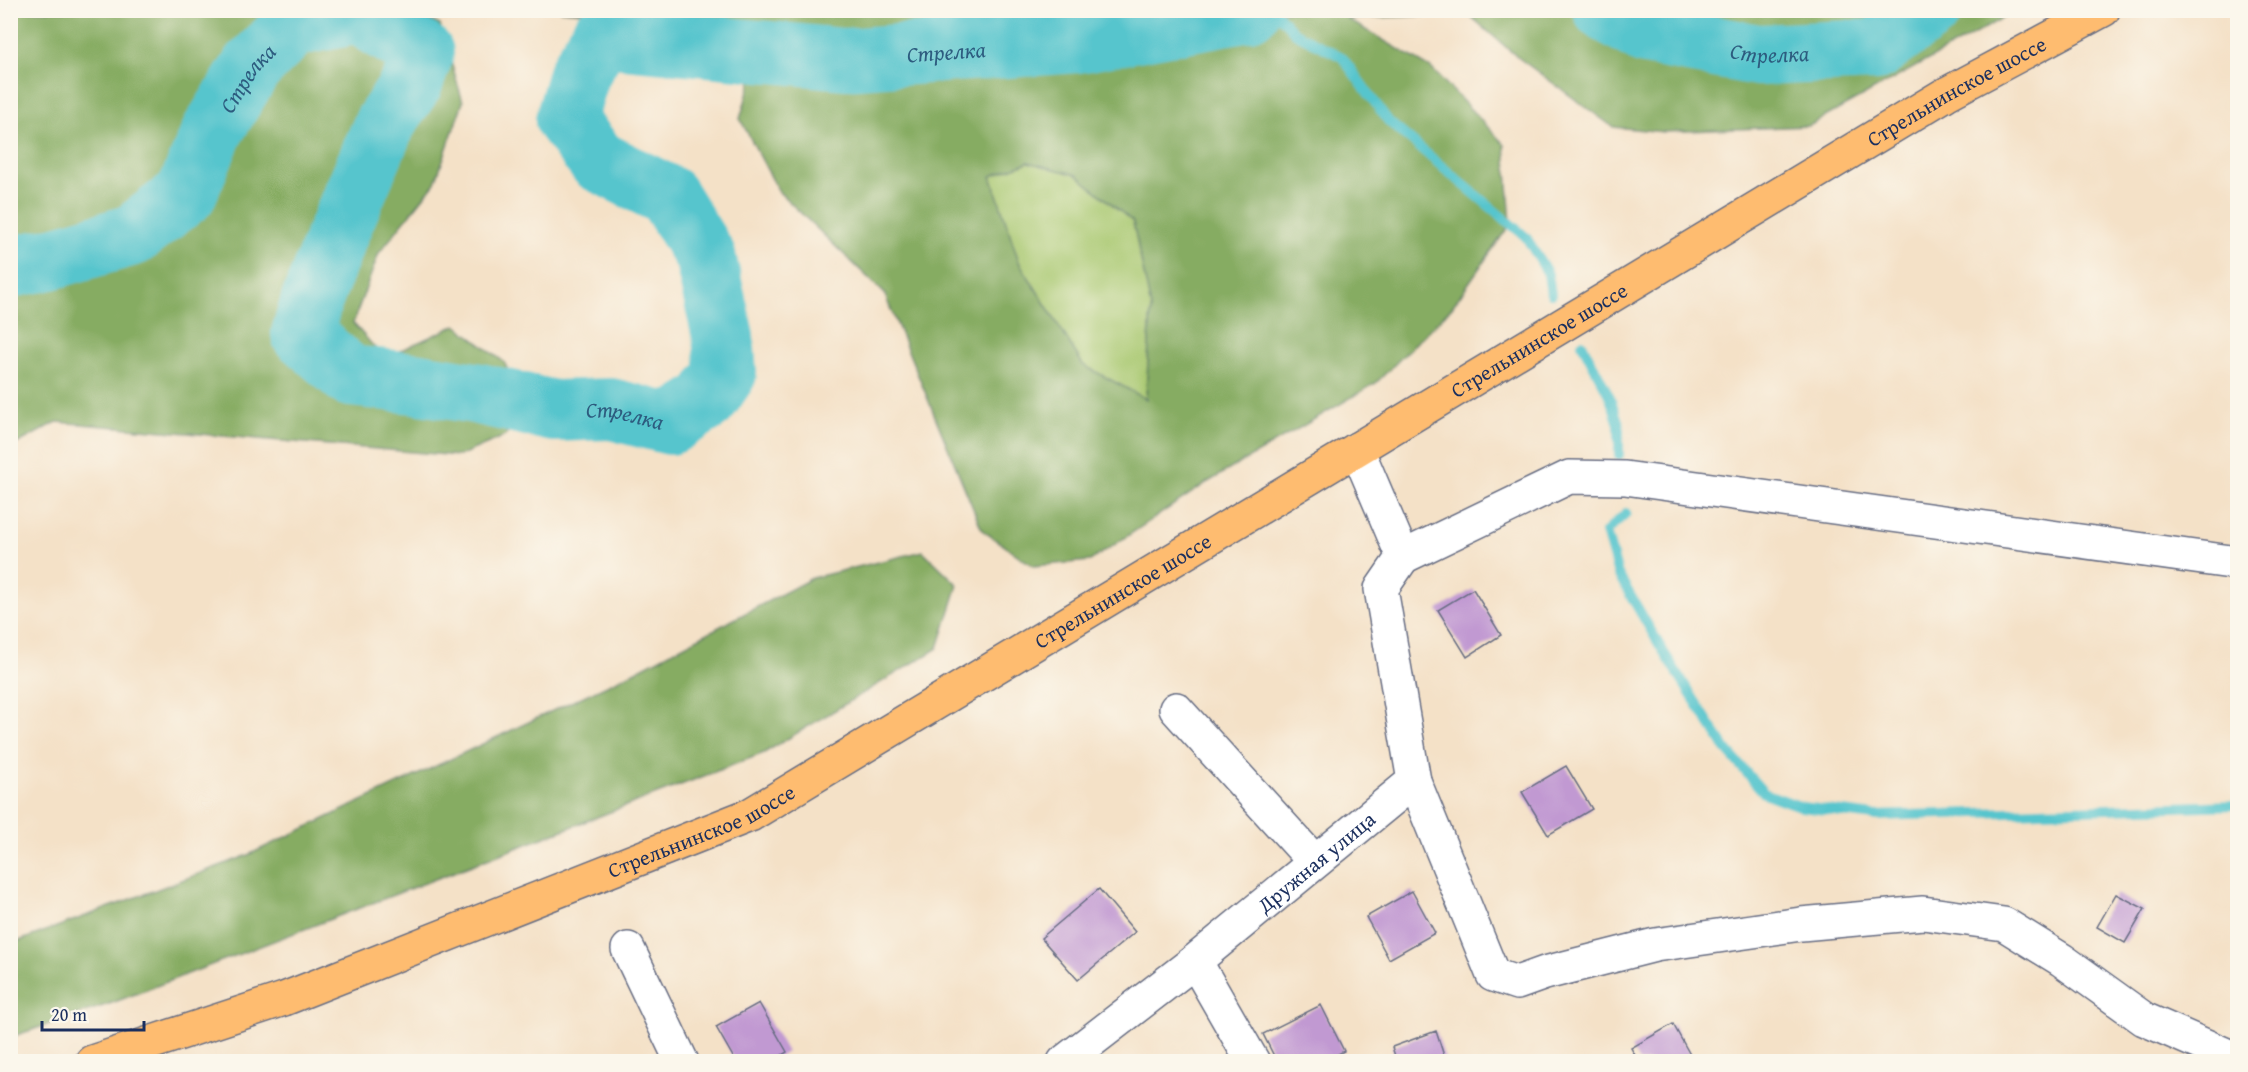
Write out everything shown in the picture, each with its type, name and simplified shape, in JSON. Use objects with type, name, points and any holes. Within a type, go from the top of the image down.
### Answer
[{"type":"main road","name":"Стрельнинское шоссе","points":[[92,1062],[284,999],[750,815],[1946,94],[2103,10]]},
{"type":"street","points":[[1357,449],[1403,557]]},
{"type":"street","points":[[2238,563],[1625,478],[1569,477],[1403,557],[1381,589],[1414,781],[1493,975],[1517,983],[1545,973],[1655,945],[1801,924],[1923,913],[2004,924],[2062,960],[2144,1019],[2238,1060]]},
{"type":"street","points":[[1176,709],[1314,861]]},
{"type":"street","name":"Дружная улица","points":[[1064,1062],[1195,961],[1414,781]]},
{"type":"street","points":[[628,949],[682,1062]]},
{"type":"street","points":[[1195,961],[1253,1062]]},
{"type":"green space","points":[[408,10],[440,25],[463,102],[435,183],[379,253],[353,323],[384,358],[456,325],[504,362],[525,405],[505,436],[459,456],[57,422],[11,447],[10,25],[19,11]]},
{"type":"green space","points":[[560,11],[2016,11],[1809,126],[1665,132],[1613,127],[1516,56],[1468,14],[1347,19],[1431,68],[1505,145],[1511,223],[1452,307],[1376,383],[1208,482],[1090,561],[1033,566],[982,530],[884,293],[779,192],[740,119],[751,81],[667,57],[610,15]],"holes":[[[1028,162],[1077,175],[1133,222],[1151,307],[1146,399],[1083,365],[1019,262],[991,176]]]},
{"type":"green space","points":[[1028,162],[1077,175],[1133,222],[1151,307],[1146,399],[1083,365],[1019,262],[991,176]]},
{"type":"green space","points":[[923,551],[958,585],[938,648],[764,753],[112,1003],[11,1037],[11,944],[246,856],[628,675],[812,578]]},
{"type":"building","points":[[1473,589],[1501,635],[1467,657],[1438,610]]},
{"type":"building","points":[[1566,766],[1592,809],[1548,835],[1522,792]]},
{"type":"building","points":[[1099,889],[1135,932],[1078,980],[1041,938]]},
{"type":"building","points":[[1412,891],[1435,933],[1389,959],[1366,917]]},
{"type":"building","points":[[2116,894],[2145,909],[2125,943],[2097,927]]},
{"type":"building","points":[[759,1003],[787,1052],[771,1062],[736,1062],[716,1027]]},
{"type":"building","points":[[1321,1005],[1344,1051],[1323,1062],[1277,1062],[1263,1034]]},
{"type":"building","points":[[1673,1024],[1694,1062],[1639,1062],[1631,1048]]},
{"type":"building","points":[[1436,1031],[1446,1062],[1397,1062],[1392,1047]]},
{"type":"waterway","name":"Стрелка","points":[[10,267],[50,259],[133,235],[186,194],[213,130],[252,67],[293,26],[358,13],[423,53],[412,83],[385,123],[334,242],[302,334],[350,376],[475,393],[554,411],[611,409],[670,424],[707,401],[726,373],[723,336],[705,256],[668,196],[598,161],[566,120],[579,74],[601,36],[844,59],[1078,42],[1249,10]]},
{"type":"waterway","points":[[1274,10],[1295,33],[1342,57],[1389,122],[1526,237],[1548,274],[1551,294]]},
{"type":"waterway","name":"Стрелка","points":[[1604,10],[1646,34],[1758,55],[1876,50],[1931,10]]},
{"type":"waterway","points":[[1582,344],[1609,395],[1619,424],[1619,455]]},
{"type":"waterway","points":[[1626,513],[1606,532],[1618,574],[1663,651],[1725,748],[1764,793],[1802,807],[1874,816],[2238,805]]}]
